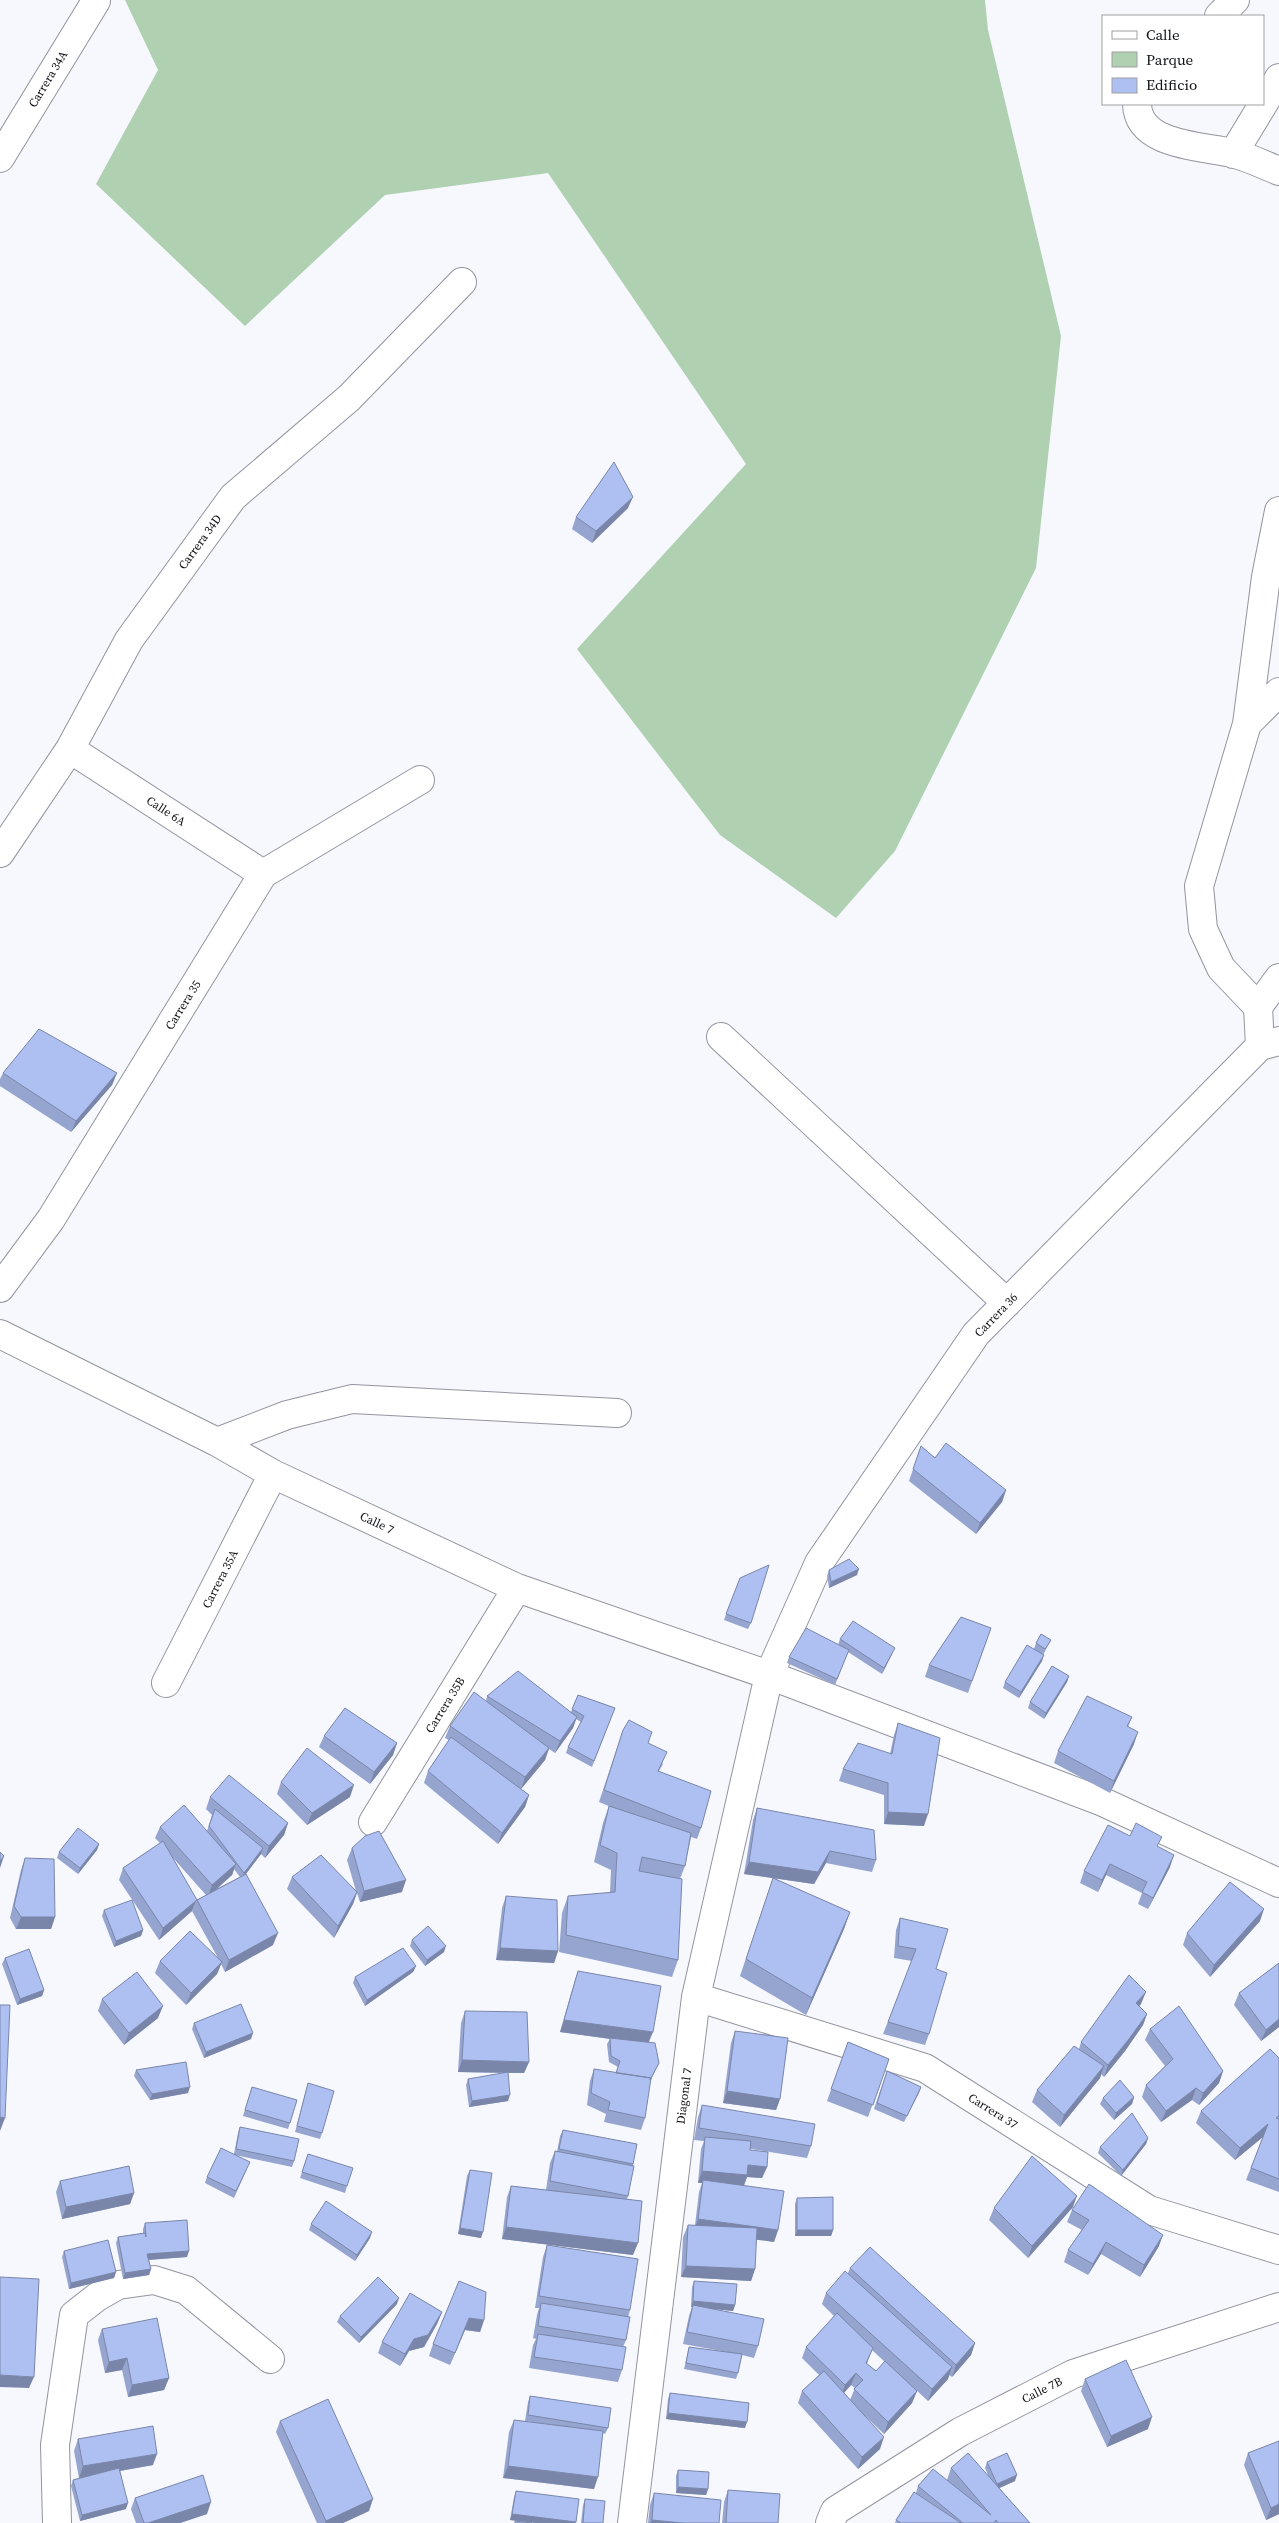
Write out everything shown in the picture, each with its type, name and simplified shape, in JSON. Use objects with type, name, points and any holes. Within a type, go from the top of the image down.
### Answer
[{"type":"street","points":[[1220,15],[1235,0]]},
{"type":"street","name":"Carrera 34A","points":[[0,158],[96,1]]},
{"type":"street","points":[[1264,103],[1279,78]]},
{"type":"street","points":[[1137,105],[1145,128],[1168,141],[1233,154],[1279,171]]},
{"type":"street","points":[[1233,154],[1263,105]]},
{"type":"street","name":"Carrera 34D","points":[[0,853],[70,749],[130,640],[233,497],[349,398],[462,282]]},
{"type":"street","points":[[1270,1044],[1258,1007],[1221,968],[1203,929],[1199,886],[1247,724],[1266,577],[1279,511]]},
{"type":"street","points":[[1247,724],[1279,692]]},
{"type":"street","name":"Calle 6A","points":[[70,749],[263,874]]},
{"type":"street","name":"Carrera 35","points":[[0,1288],[51,1219],[263,874],[420,780]]},
{"type":"street","points":[[1258,1007],[1279,978]]},
{"type":"street","points":[[721,1037],[1007,1303]]},
{"type":"street","name":"Carrera 36","points":[[769,1675],[819,1562],[976,1334],[1270,1044]]},
{"type":"street","name":"Calle 7","points":[[0,1334],[217,1442],[273,1474],[517,1588],[769,1675],[1103,1802],[1279,1883]]},
{"type":"street","points":[[217,1442],[287,1415],[352,1399],[616,1413]]},
{"type":"street","name":"Carrera 35A","points":[[166,1683],[273,1474]]},
{"type":"street","name":"Carrera 35B","points":[[373,1822],[517,1588]]},
{"type":"street","name":"Diagonal 7","points":[[632,2523],[696,1997],[769,1675]]},
{"type":"street","name":"Carrera 37","points":[[696,1997],[925,2068],[1149,2210],[1279,2250]]},
{"type":"street","points":[[57,2523],[55,2445],[74,2315],[89,2303],[118,2285],[154,2280],[186,2290],[270,2359]]},
{"type":"street","name":"Calle 7B","points":[[830,2523],[836,2511],[960,2432],[1073,2374],[1279,2306]]},
{"type":"green space","points":[[125,0],[985,0],[988,30],[1061,336],[1036,568],[895,851],[836,918],[720,835],[577,649],[746,464],[548,173],[385,195],[245,326],[96,184],[158,70]]},
{"type":"building","points":[[614,462],[633,497],[596,531],[576,517]]},
{"type":"building","points":[[39,1029],[117,1073],[76,1121],[3,1073]]},
{"type":"building","points":[[946,1443],[1006,1490],[980,1523],[913,1469],[921,1446],[935,1458]]},
{"type":"building","points":[[849,1559],[859,1569],[831,1582],[829,1570]]},
{"type":"building","points":[[769,1565],[751,1623],[726,1614],[740,1578]]},
{"type":"building","points":[[961,1617],[991,1628],[972,1681],[929,1665]]},
{"type":"building","points":[[853,1621],[895,1648],[884,1668],[840,1639]]},
{"type":"building","points":[[806,1628],[849,1650],[837,1679],[789,1657]]},
{"type":"building","points":[[1041,1634],[1051,1640],[1045,1649],[1036,1643]]},
{"type":"building","points":[[1027,1645],[1044,1655],[1021,1692],[1005,1682]]},
{"type":"building","points":[[1052,1666],[1069,1676],[1046,1713],[1030,1702]]},
{"type":"building","points":[[518,1671],[577,1717],[560,1741],[487,1696]]},
{"type":"building","points":[[474,1692],[549,1748],[525,1777],[450,1726]]},
{"type":"building","points":[[578,1695],[615,1708],[594,1761],[568,1747],[584,1716],[572,1709]]},
{"type":"building","points":[[1087,1696],[1132,1717],[1127,1726],[1138,1732],[1114,1781],[1058,1751]]},
{"type":"building","points":[[345,1708],[397,1743],[374,1772],[324,1736]]},
{"type":"building","points":[[629,1720],[652,1732],[648,1743],[667,1752],[658,1771],[711,1791],[701,1828],[604,1790],[623,1730]]},
{"type":"building","points":[[898,1723],[940,1738],[928,1814],[888,1812],[888,1783],[843,1769],[858,1743],[892,1754]]},
{"type":"building","points":[[451,1737],[529,1795],[502,1833],[428,1771]]},
{"type":"building","points":[[307,1748],[354,1785],[312,1813],[281,1782]]},
{"type":"building","points":[[229,1775],[288,1823],[269,1846],[210,1797]]},
{"type":"building","points":[[184,1805],[236,1864],[212,1885],[160,1827]]},
{"type":"building","points":[[609,1806],[691,1833],[685,1866],[642,1857],[639,1871],[682,1879],[678,1960],[566,1935],[568,1896],[615,1892],[617,1853],[600,1845]]},
{"type":"building","points":[[757,1808],[874,1830],[876,1860],[830,1851],[818,1872],[749,1862]]},
{"type":"building","points":[[215,1809],[263,1848],[244,1873],[209,1826]]},
{"type":"building","points":[[1136,1823],[1162,1837],[1157,1846],[1174,1855],[1153,1898],[1142,1892],[1147,1882],[1110,1864],[1102,1880],[1084,1871],[1108,1825],[1130,1836]]},
{"type":"building","points":[[78,1828],[99,1844],[80,1868],[59,1852]]},
{"type":"building","points":[[379,1831],[406,1880],[364,1891],[352,1848],[365,1836]]},
{"type":"building","points":[[163,1841],[197,1900],[163,1928],[123,1868]]},
{"type":"building","points":[[0,1852],[4,1856],[0,1861]]},
{"type":"building","points":[[321,1855],[357,1892],[338,1926],[292,1877]]},
{"type":"building","points":[[25,1858],[54,1859],[55,1917],[21,1917],[14,1906]]},
{"type":"building","points":[[246,1874],[278,1933],[229,1960],[197,1900]]},
{"type":"building","points":[[773,1878],[850,1912],[812,1998],[746,1959]]},
{"type":"building","points":[[1230,1882],[1264,1909],[1214,1965],[1187,1933]]},
{"type":"building","points":[[506,1896],[557,1900],[558,1951],[500,1948]]},
{"type":"building","points":[[132,1900],[143,1930],[116,1941],[104,1910]]},
{"type":"building","points":[[900,1918],[948,1929],[936,1969],[947,1973],[929,2034],[888,2022],[916,1949],[898,1946]]},
{"type":"building","points":[[428,1926],[446,1946],[427,1960],[412,1940]]},
{"type":"building","points":[[190,1931],[222,1962],[191,1993],[160,1961]]},
{"type":"building","points":[[403,1948],[416,1966],[367,2000],[355,1977]]},
{"type":"building","points":[[29,1949],[44,1990],[20,1999],[5,1958]]},
{"type":"building","points":[[1279,1963],[1279,2019],[1266,2030],[1239,1993]]},
{"type":"building","points":[[578,1971],[661,1986],[653,2032],[564,2020]]},
{"type":"building","points":[[137,1972],[163,2006],[129,2033],[102,1999]]},
{"type":"building","points":[[1129,1975],[1146,1992],[1136,2003],[1147,2014],[1108,2065],[1081,2042]]},
{"type":"building","points":[[241,2004],[253,2033],[206,2052],[194,2023]]},
{"type":"building","points":[[0,2005],[10,2005],[5,2118],[0,2117]]},
{"type":"building","points":[[1179,2006],[1223,2071],[1203,2093],[1196,2088],[1166,2111],[1146,2085],[1173,2059],[1150,2029]]},
{"type":"building","points":[[465,2011],[527,2012],[529,2062],[462,2060]]},
{"type":"building","points":[[735,2031],[788,2038],[780,2099],[727,2091]]},
{"type":"building","points":[[610,2038],[655,2043],[659,2063],[650,2080],[651,2078],[616,2073],[620,2061],[611,2056]]},
{"type":"building","points":[[848,2042],[889,2059],[873,2105],[831,2089]]},
{"type":"building","points":[[1074,2046],[1104,2066],[1064,2115],[1037,2090]]},
{"type":"building","points":[[1270,2049],[1279,2058],[1279,2116],[1276,2118],[1279,2119],[1279,2179],[1251,2168],[1268,2124],[1240,2148],[1201,2111]]},
{"type":"building","points":[[186,2062],[190,2087],[152,2094],[136,2070]]},
{"type":"building","points":[[594,2069],[651,2078],[645,2118],[608,2110],[610,2102],[591,2093]]},
{"type":"building","points":[[887,2071],[921,2087],[907,2116],[877,2103]]},
{"type":"building","points":[[508,2072],[510,2095],[472,2101],[468,2079]]},
{"type":"building","points":[[1120,2080],[1134,2097],[1116,2113],[1103,2098]]},
{"type":"building","points":[[308,2083],[334,2091],[322,2133],[297,2126]]},
{"type":"building","points":[[252,2087],[297,2100],[290,2123],[245,2110]]},
{"type":"building","points":[[702,2105],[815,2124],[811,2146],[699,2128]]},
{"type":"building","points":[[1132,2113],[1148,2138],[1123,2170],[1100,2147]]},
{"type":"building","points":[[240,2127],[299,2139],[294,2161],[236,2149]]},
{"type":"building","points":[[563,2130],[637,2144],[633,2164],[559,2149]]},
{"type":"building","points":[[705,2137],[751,2141],[750,2150],[768,2152],[767,2167],[748,2165],[747,2175],[702,2171]]},
{"type":"building","points":[[221,2148],[250,2162],[236,2191],[207,2177]]},
{"type":"building","points":[[555,2151],[634,2166],[628,2196],[550,2181]]},
{"type":"building","points":[[308,2154],[353,2168],[347,2186],[302,2172]]},
{"type":"building","points":[[1032,2156],[1077,2196],[1032,2246],[994,2208]]},
{"type":"building","points":[[129,2166],[134,2193],[66,2207],[60,2181]]},
{"type":"building","points":[[470,2170],[492,2173],[483,2232],[460,2228]]},
{"type":"building","points":[[703,2180],[784,2191],[778,2230],[698,2219]]},
{"type":"building","points":[[1089,2184],[1163,2235],[1144,2265],[1106,2242],[1093,2264],[1068,2250],[1089,2220],[1072,2210]]},
{"type":"building","points":[[511,2186],[642,2201],[638,2243],[506,2227]]},
{"type":"building","points":[[833,2197],[833,2230],[797,2230],[797,2198]]},
{"type":"building","points":[[326,2201],[372,2232],[357,2255],[311,2224]]},
{"type":"building","points":[[187,2220],[189,2251],[147,2254],[151,2269],[125,2273],[118,2237],[145,2233],[146,2237],[145,2223]]},
{"type":"building","points":[[688,2225],[757,2228],[755,2269],[686,2266]]},
{"type":"building","points":[[108,2240],[116,2272],[71,2283],[64,2251]]},
{"type":"building","points":[[547,2245],[638,2259],[630,2310],[539,2296]]},
{"type":"building","points":[[870,2247],[975,2343],[956,2365],[850,2268]]},
{"type":"building","points":[[845,2271],[952,2367],[932,2389],[826,2293]]},
{"type":"building","points":[[0,2277],[39,2279],[34,2377],[0,2375]]},
{"type":"building","points":[[378,2277],[399,2298],[361,2337],[340,2316]]},
{"type":"building","points":[[459,2281],[486,2292],[484,2320],[469,2318],[455,2353],[433,2344]]},
{"type":"building","points":[[694,2281],[737,2284],[735,2305],[693,2301]]},
{"type":"building","points":[[410,2293],[442,2312],[428,2335],[414,2339],[405,2354],[382,2342]]},
{"type":"building","points":[[541,2303],[630,2317],[626,2340],[538,2326]]},
{"type":"building","points":[[693,2305],[764,2319],[758,2346],[687,2332]]},
{"type":"building","points":[[837,2313],[873,2348],[866,2363],[876,2371],[885,2361],[917,2391],[888,2422],[854,2389],[863,2380],[856,2373],[845,2385],[806,2347]]},
{"type":"building","points":[[157,2318],[169,2378],[132,2385],[127,2358],[109,2362],[102,2329]]},
{"type":"building","points":[[538,2334],[626,2347],[622,2370],[534,2357]]},
{"type":"building","points":[[689,2347],[742,2354],[738,2373],[686,2363]]},
{"type":"building","points":[[1126,2360],[1152,2417],[1111,2436],[1085,2379]]},
{"type":"building","points":[[824,2371],[884,2437],[862,2457],[802,2391]]},
{"type":"building","points":[[670,2393],[749,2403],[747,2422],[668,2413]]},
{"type":"building","points":[[530,2396],[611,2408],[608,2428],[528,2415]]},
{"type":"building","points":[[328,2399],[373,2499],[326,2521],[280,2421]]},
{"type":"building","points":[[514,2420],[603,2431],[598,2477],[508,2466]]},
{"type":"building","points":[[153,2426],[157,2454],[83,2466],[78,2439]]},
{"type":"building","points":[[1279,2441],[1279,2504],[1271,2508],[1248,2453]]},
{"type":"building","points":[[968,2453],[1030,2523],[998,2523],[996,2520],[994,2523],[963,2523],[918,2486],[933,2469],[991,2515],[951,2468]]},
{"type":"building","points":[[1007,2453],[1017,2475],[997,2484],[987,2462]]},
{"type":"building","points":[[119,2468],[128,2503],[82,2515],[73,2480]]},
{"type":"building","points":[[678,2470],[709,2472],[708,2489],[678,2487]]},
{"type":"building","points":[[203,2475],[211,2502],[144,2523],[135,2498]]},
{"type":"building","points":[[728,2490],[780,2494],[778,2523],[726,2523]]},
{"type":"building","points":[[516,2491],[579,2499],[576,2522],[512,2514]]},
{"type":"building","points":[[914,2492],[961,2523],[901,2523],[896,2520]]},
{"type":"building","points":[[654,2493],[721,2500],[719,2523],[683,2523],[652,2520]]},
{"type":"building","points":[[585,2499],[605,2501],[603,2523],[583,2523]]},
{"type":"building","points":[[515,2521],[532,2523],[515,2523]]}]
